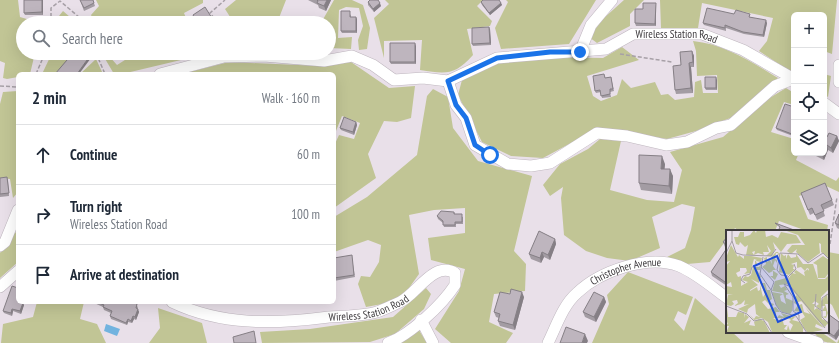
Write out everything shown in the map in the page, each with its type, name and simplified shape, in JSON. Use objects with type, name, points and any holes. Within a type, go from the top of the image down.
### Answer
[{"type":"street","points":[[580,52],[591,24],[612,0]]},
{"type":"street","name":"Wireless Station Road","points":[[448,81],[497,58],[550,52],[580,52],[606,49],[633,34],[702,34],[743,50],[791,77]]},
{"type":"street","points":[[336,59],[352,56],[373,65],[394,80],[423,78],[448,81],[456,105],[466,118],[475,145],[508,164],[531,166],[550,163],[597,133],[627,136],[666,145],[687,142],[716,128],[731,124],[775,86],[791,80]]},
{"type":"street","points":[[168,72],[213,60]]},
{"type":"street","points":[[312,60],[330,60]]},
{"type":"street","points":[[839,65],[839,82]]},
{"type":"street","points":[[827,105],[839,114]]},
{"type":"street","points":[[0,246],[5,242],[16,215]]},
{"type":"street","name":"Christopher Avenue","points":[[548,343],[569,303],[576,293],[606,273],[632,265],[663,263],[679,266],[703,280],[726,297]]},
{"type":"street","name":"Wireless Station Road","points":[[176,304],[201,314],[244,322],[291,322],[377,312],[402,301],[436,273],[444,270],[450,270],[455,273],[455,285],[442,301],[398,339],[388,343]]},
{"type":"street","points":[[0,287],[16,273]]},
{"type":"street","points":[[184,308],[191,304]]},
{"type":"street","points":[[421,320],[432,343]]},
{"type":"street","points":[[791,333],[818,343]]},
{"type":"path","points":[[212,16],[210,13],[225,0]]},
{"type":"path","points":[[51,16],[51,8],[60,1],[78,16]]},
{"type":"path","points":[[606,49],[624,55],[644,56],[672,62]]},
{"type":"path","points":[[37,72],[42,60]]},
{"type":"path","points":[[99,60],[104,72]]},
{"type":"path","points":[[0,86],[16,87]]},
{"type":"path","points":[[830,244],[837,197]]},
{"type":"green space","points":[[0,0],[18,0],[20,16],[16,16],[16,60],[33,60],[30,72],[16,72],[16,77],[3,78],[5,63],[0,61]]},
{"type":"green space","points":[[96,0],[203,0],[203,3],[184,13],[185,16],[92,16],[99,6]]},
{"type":"green space","points":[[236,0],[286,0],[280,16],[230,16],[225,9]]},
{"type":"green space","points":[[334,0],[352,0],[363,5],[370,28],[367,49],[359,50],[358,40],[363,26],[359,8],[346,7],[339,10],[338,38],[352,37],[351,49],[336,48],[336,16],[325,16]]},
{"type":"green space","points":[[385,0],[483,0],[477,6],[492,21],[490,26],[467,29],[473,55],[460,67],[443,73],[420,70],[422,40],[384,41],[384,58],[374,18],[389,4]]},
{"type":"green space","points":[[506,0],[596,0],[569,44],[501,49],[495,28],[508,2]]},
{"type":"green space","points":[[624,0],[644,0],[630,14],[630,26],[597,43],[589,37],[604,18]]},
{"type":"green space","points":[[660,0],[837,0],[832,54],[827,52],[827,12],[791,12],[791,72],[759,51],[767,41],[773,18],[702,3],[698,28],[661,28]]},
{"type":"green space","points":[[63,11],[69,16],[59,16]]},
{"type":"green space","points":[[693,41],[727,50],[748,60],[778,78],[733,117],[696,131],[667,139],[599,128],[543,158],[511,156],[482,142],[458,95],[462,80],[501,62],[550,57],[603,58],[622,47],[639,60],[587,76],[593,96],[601,101],[617,95],[622,79],[631,88],[655,82],[661,95],[668,94],[675,100],[694,97],[695,82],[701,80],[703,93],[718,93],[717,75],[697,76],[696,51]]},
{"type":"green space","points":[[49,60],[68,60],[57,72],[43,72]]},
{"type":"green space","points":[[96,60],[102,72],[82,72]]},
{"type":"green space","points":[[106,60],[113,60],[117,65],[125,60],[181,60],[130,72],[113,72]]},
{"type":"green space","points":[[229,62],[320,66],[351,62],[389,88],[415,86],[411,118],[397,122],[384,121],[368,154],[376,178],[336,207],[336,142],[339,135],[354,139],[360,123],[342,116],[336,131],[336,72],[189,72]]},
{"type":"green space","points":[[827,75],[831,76],[828,97],[827,96]]},
{"type":"green space","points":[[786,88],[791,91],[791,104],[784,102],[771,132],[791,138],[791,156],[798,156],[796,160],[836,181],[839,177],[839,192],[826,186],[799,196],[808,219],[828,225],[827,230],[804,230],[779,221],[775,230],[738,230],[735,228],[734,230],[726,230],[726,240],[710,262],[687,264],[667,257],[685,248],[691,230],[695,207],[682,204],[652,217],[660,248],[630,261],[607,258],[586,251],[564,235],[561,198],[563,187],[550,196],[543,185],[560,164],[588,149],[600,139],[621,141],[610,190],[647,200],[674,202],[682,170],[670,152],[723,137],[768,99]]},
{"type":"green space","points":[[433,89],[448,97],[453,128],[478,161],[532,176],[514,251],[526,264],[525,291],[494,294],[489,322],[513,333],[506,343],[451,343],[435,329],[459,291],[465,269],[431,260],[428,238],[465,233],[465,208],[434,210],[409,215],[419,274],[409,288],[393,302],[366,307],[358,284],[361,276],[370,277],[379,262],[381,245],[368,240],[336,251],[336,216],[367,197],[417,155],[427,96]]},
{"type":"green space","points":[[16,91],[16,194],[13,198],[10,179],[0,178],[0,104],[3,92]]},
{"type":"green space","points":[[14,231],[16,233],[16,264],[0,278],[0,253]]},
{"type":"green space","points":[[829,252],[839,254],[839,320],[832,305],[829,303]]},
{"type":"green space","points":[[628,272],[693,297],[686,315],[678,311],[674,320],[684,331],[695,298],[726,326],[726,333],[733,333],[744,343],[592,343],[609,304],[607,295]]},
{"type":"green space","points":[[426,288],[431,294],[424,309],[395,334],[370,342],[262,343],[260,332],[310,329],[393,317]]},
{"type":"green space","points":[[36,304],[84,304],[80,319],[97,324],[106,343],[1,343],[3,324],[33,317]]},
{"type":"green space","points":[[158,308],[202,323],[207,343],[149,343],[160,328]]},
{"type":"green space","points":[[417,327],[427,343],[399,343]]},
{"type":"green space","points":[[815,333],[822,333],[837,343],[822,340]]},
{"type":"water","points":[[106,324],[120,329],[117,336],[104,331]]},
{"type":"building","points":[[24,0],[42,0],[42,12],[24,13]]},
{"type":"building","points":[[80,0],[93,0],[94,3],[84,8]]},
{"type":"building","points":[[317,0],[327,0],[324,6],[317,3]]},
{"type":"building","points":[[370,0],[378,0],[380,3],[373,9],[368,2]]},
{"type":"building","points":[[483,0],[499,0],[501,3],[489,13],[481,2]]},
{"type":"building","points":[[643,3],[656,3],[655,24],[635,23],[635,9],[643,9]]},
{"type":"building","points":[[205,7],[211,16],[194,16]]},
{"type":"building","points":[[707,8],[734,14],[736,10],[750,14],[749,17],[766,20],[763,35],[743,32],[725,25],[725,28],[703,23]]},
{"type":"building","points":[[341,11],[350,11],[350,17],[356,17],[356,31],[341,31]]},
{"type":"building","points":[[489,27],[490,43],[472,44],[472,28]]},
{"type":"building","points":[[390,43],[415,43],[415,62],[390,62]]},
{"type":"building","points":[[692,51],[693,62],[689,63],[691,88],[675,90],[673,66],[681,65],[680,52]]},
{"type":"building","points":[[67,60],[87,60],[78,72],[57,72]]},
{"type":"building","points":[[604,74],[605,78],[611,77],[613,89],[610,89],[610,94],[601,96],[600,90],[595,91],[593,76]]},
{"type":"building","points":[[705,77],[716,77],[716,88],[705,88]]},
{"type":"building","points":[[785,104],[791,106],[791,134],[776,128]]},
{"type":"building","points":[[344,117],[356,122],[353,132],[340,128]]},
{"type":"building","points":[[829,133],[837,136],[831,148],[827,145],[827,137]]},
{"type":"building","points":[[639,155],[662,156],[661,169],[670,169],[669,186],[639,183]]},
{"type":"building","points":[[7,177],[9,193],[0,194],[0,178]]},
{"type":"building","points":[[825,183],[832,200],[821,205],[824,211],[815,215],[812,208],[808,210],[801,193]]},
{"type":"building","points":[[441,211],[462,214],[462,222],[455,222],[455,225],[443,225],[443,221],[437,216]]},
{"type":"building","points":[[839,214],[839,225],[835,223]]},
{"type":"building","points":[[775,223],[794,230],[778,230],[780,227]]},
{"type":"building","points":[[539,231],[555,239],[548,255],[542,252],[540,258],[529,254]]},
{"type":"building","points":[[726,250],[725,282],[711,272]]},
{"type":"building","points":[[352,255],[354,275],[336,278],[336,258]]},
{"type":"building","points":[[12,286],[16,287],[16,304],[23,304],[20,311],[12,309],[11,313],[3,311]]},
{"type":"building","points":[[511,289],[522,292],[513,325],[498,321],[500,314],[494,312],[500,292],[510,294]]},
{"type":"building","points":[[594,292],[604,297],[594,317],[583,312]]},
{"type":"building","points":[[102,304],[137,304],[136,308],[138,309],[135,317],[133,316],[131,321],[128,319],[126,323],[110,316],[112,311],[103,307],[104,305]]},
{"type":"building","points":[[829,315],[839,322],[839,329],[834,336],[829,333]]},
{"type":"building","points":[[566,327],[585,334],[582,343],[560,343]]},
{"type":"building","points":[[254,331],[256,343],[234,343],[233,337]]},
{"type":"route","points":[[490,155],[475,145],[466,118],[456,105],[448,81],[497,58],[550,52],[580,52]]}]
